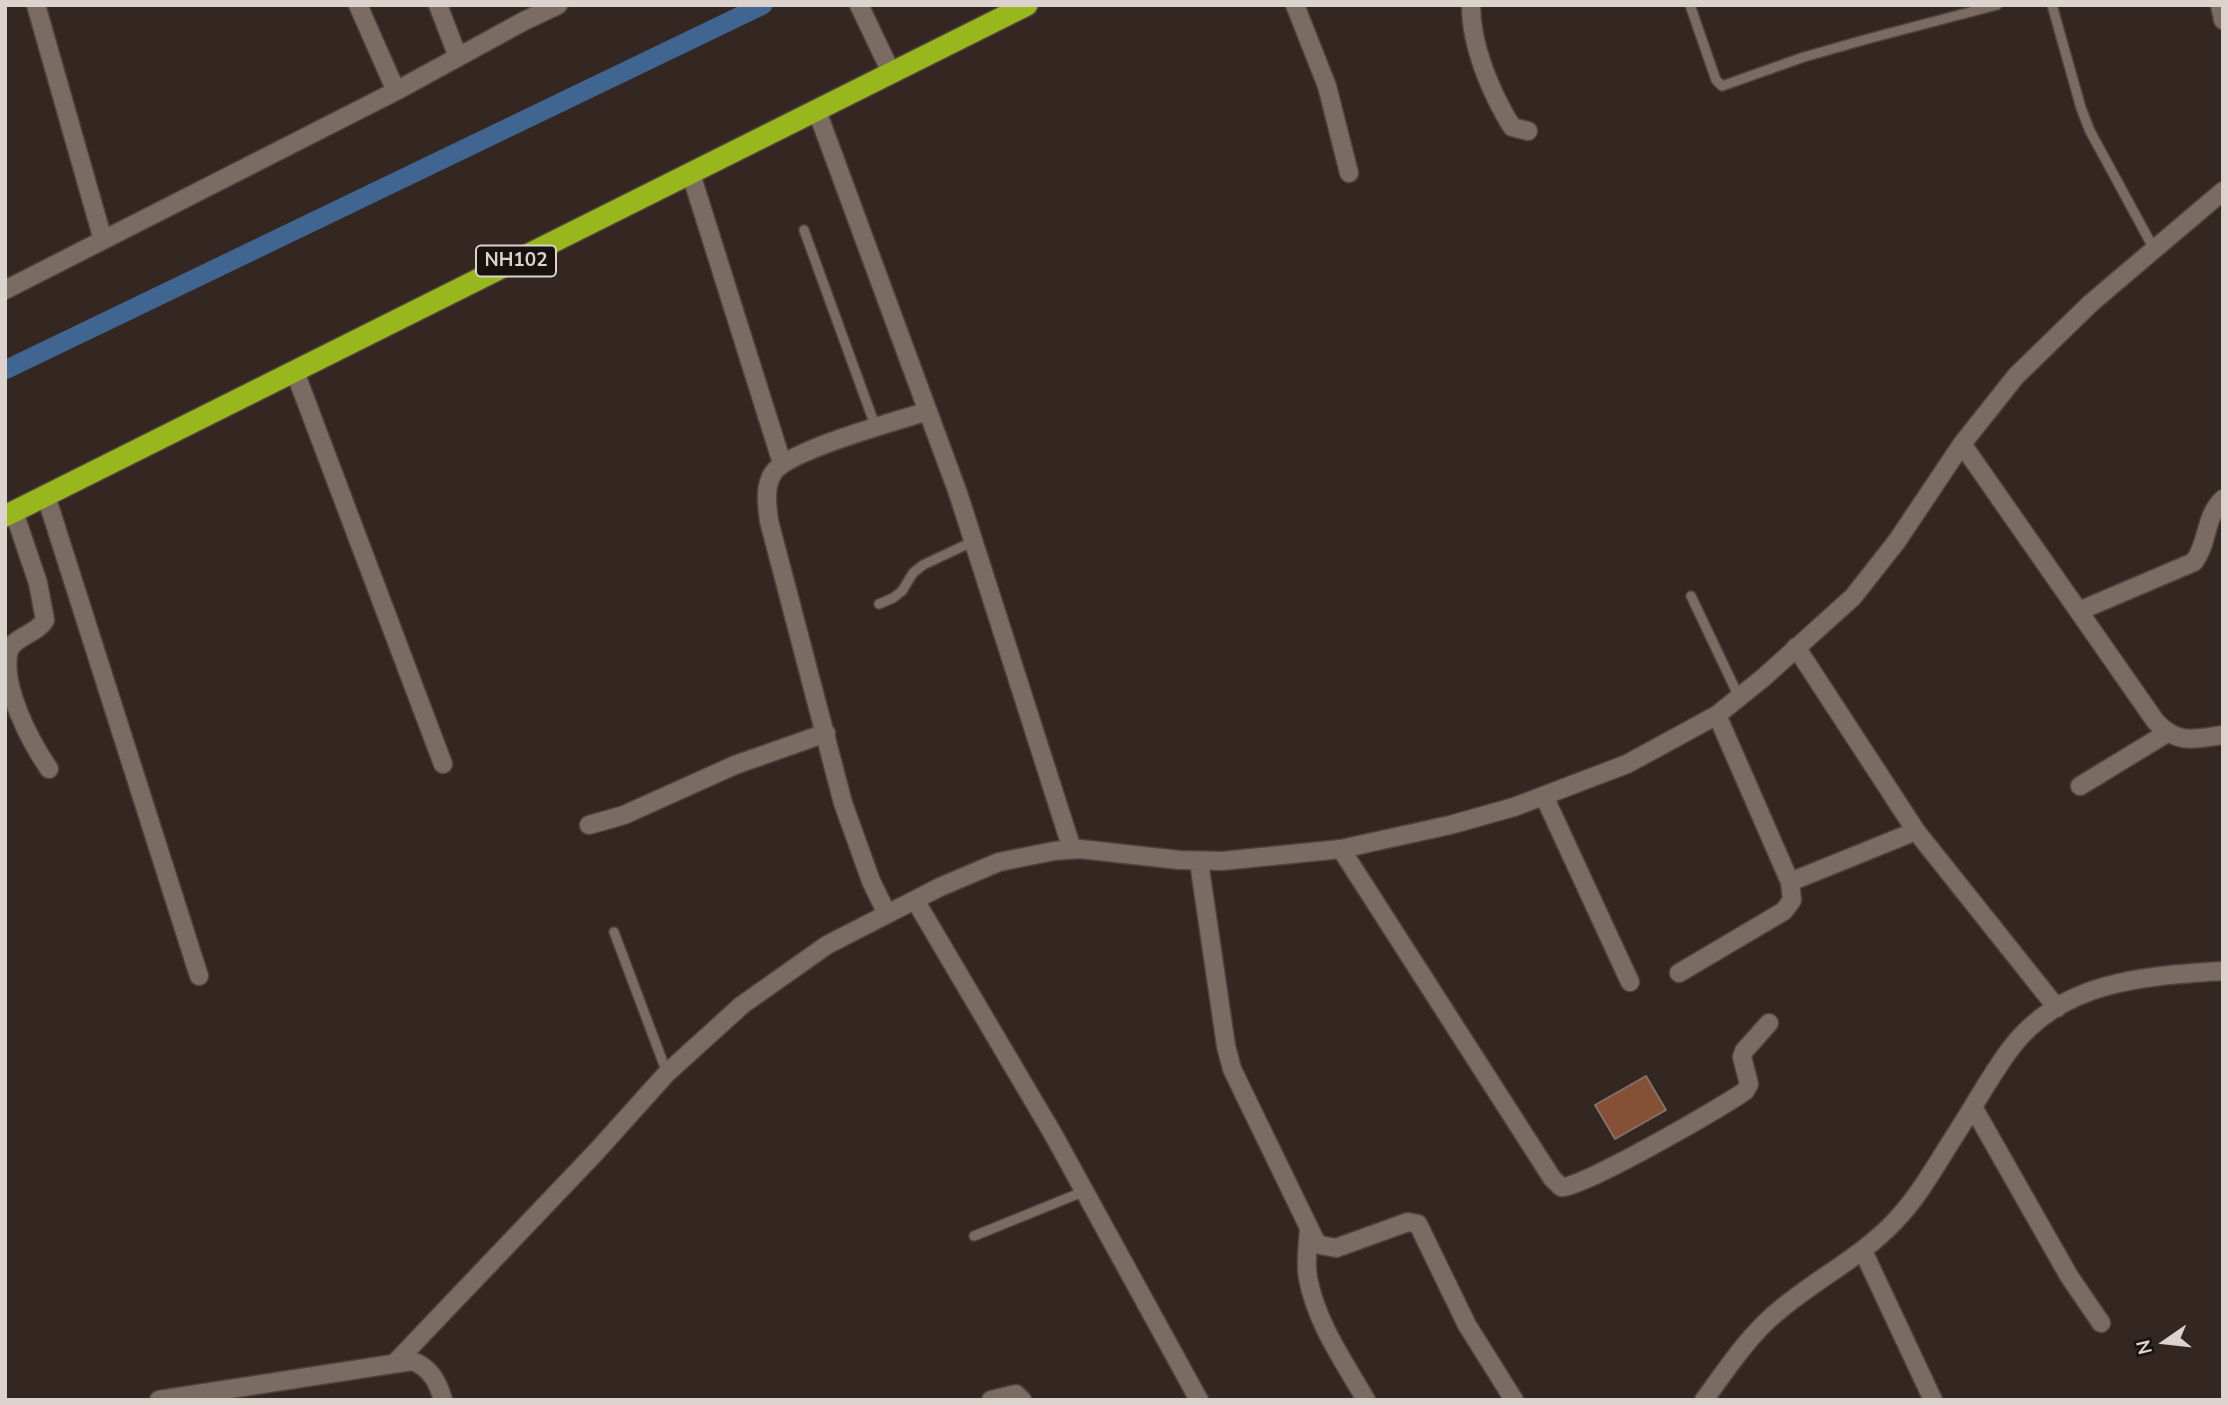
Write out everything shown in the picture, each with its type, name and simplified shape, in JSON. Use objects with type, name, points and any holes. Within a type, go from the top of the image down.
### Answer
[{"type":"highway","name":"NH102","points":[[10,514],[1027,5]]},
{"type":"street","points":[[36,5],[103,240]]},
{"type":"street","points":[[358,5],[396,91]]},
{"type":"street","points":[[438,5],[458,57]]},
{"type":"street","points":[[5,290],[396,91],[558,5]]},
{"type":"street","points":[[859,5],[891,72]]},
{"type":"street","points":[[1295,5],[1327,86],[1349,173]]},
{"type":"street","points":[[1471,5],[1474,33],[1482,62],[1497,97],[1512,127],[1528,131]]},
{"type":"street","points":[[2220,5],[2223,20]]},
{"type":"street","points":[[817,111],[974,541],[1072,849]]},
{"type":"street","points":[[691,174],[782,463]]},
{"type":"street","points":[[394,1364],[596,1152],[667,1073],[742,1005],[827,945],[915,900],[999,862],[1025,855],[1072,849],[1102,850],[1199,862],[1341,849],[1450,825],[1544,796],[1627,764],[1717,715],[1819,630],[1868,579],[1962,444],[2016,376],[2091,303],[2223,191]]},
{"type":"street","points":[[295,372],[443,764]]},
{"type":"street","points":[[887,914],[856,845],[769,521],[766,489],[773,472],[782,463],[811,450],[928,411]]},
{"type":"street","points":[[1962,444],[2156,722],[2167,733],[2181,739],[2223,735]]},
{"type":"street","points":[[46,496],[199,976]]},
{"type":"street","points":[[2078,611],[2194,562],[2201,552],[2210,514],[2223,499]]},
{"type":"street","points":[[10,514],[38,583],[45,620],[41,627],[15,642],[8,652],[6,681],[22,728],[49,768]]},
{"type":"street","points":[[1796,647],[1916,831],[2057,1008]]},
{"type":"street","points":[[1679,973],[1784,911],[1792,900],[1790,882],[1717,715]]},
{"type":"street","points":[[589,825],[624,816],[735,765],[826,733]]},
{"type":"street","points":[[2080,786],[2167,733]]},
{"type":"street","points":[[1544,796],[1630,982]]},
{"type":"street","points":[[1790,882],[1916,831]]},
{"type":"street","points":[[1341,849],[1537,1155],[1561,1187],[1573,1185],[1612,1166],[1745,1091],[1749,1084],[1742,1057],[1744,1051],[1769,1023]]},
{"type":"street","points":[[1199,862],[1226,1046],[1232,1069],[1309,1229],[1320,1245],[1336,1248],[1408,1222],[1418,1224],[1467,1325],[1514,1400]]},
{"type":"street","points":[[915,900],[1053,1134],[1199,1400]]},
{"type":"street","points":[[1707,1398],[1767,1321],[1863,1251],[1898,1218],[1923,1185],[2012,1047],[2035,1023],[2069,999],[2106,985],[2138,978],[2223,971]]},
{"type":"street","points":[[1973,1107],[2069,1276],[2101,1323]]},
{"type":"street","points":[[1309,1229],[1307,1276],[1318,1312],[1366,1400]]},
{"type":"street","points":[[1863,1251],[1933,1400]]},
{"type":"street","points":[[159,1400],[412,1361],[421,1364],[439,1387],[443,1400]]},
{"type":"street","points":[[991,1400],[1016,1394],[1022,1400]]},
{"type":"lane","points":[[1690,5],[1716,80],[1722,86],[1818,53],[1997,5]]},
{"type":"lane","points":[[2052,5],[2090,131],[2154,249]]},
{"type":"lane","points":[[804,230],[876,428]]},
{"type":"lane","points":[[879,604],[902,591],[913,573],[923,565],[974,541]]},
{"type":"lane","points":[[1690,596],[1739,697]]},
{"type":"lane","points":[[614,932],[667,1073]]},
{"type":"lane","points":[[974,1236],[1084,1191]]},
{"type":"building","points":[[1646,1076],[1666,1110],[1615,1139],[1595,1105]]},
{"type":"waterway","points":[[5,370],[763,5]]}]
